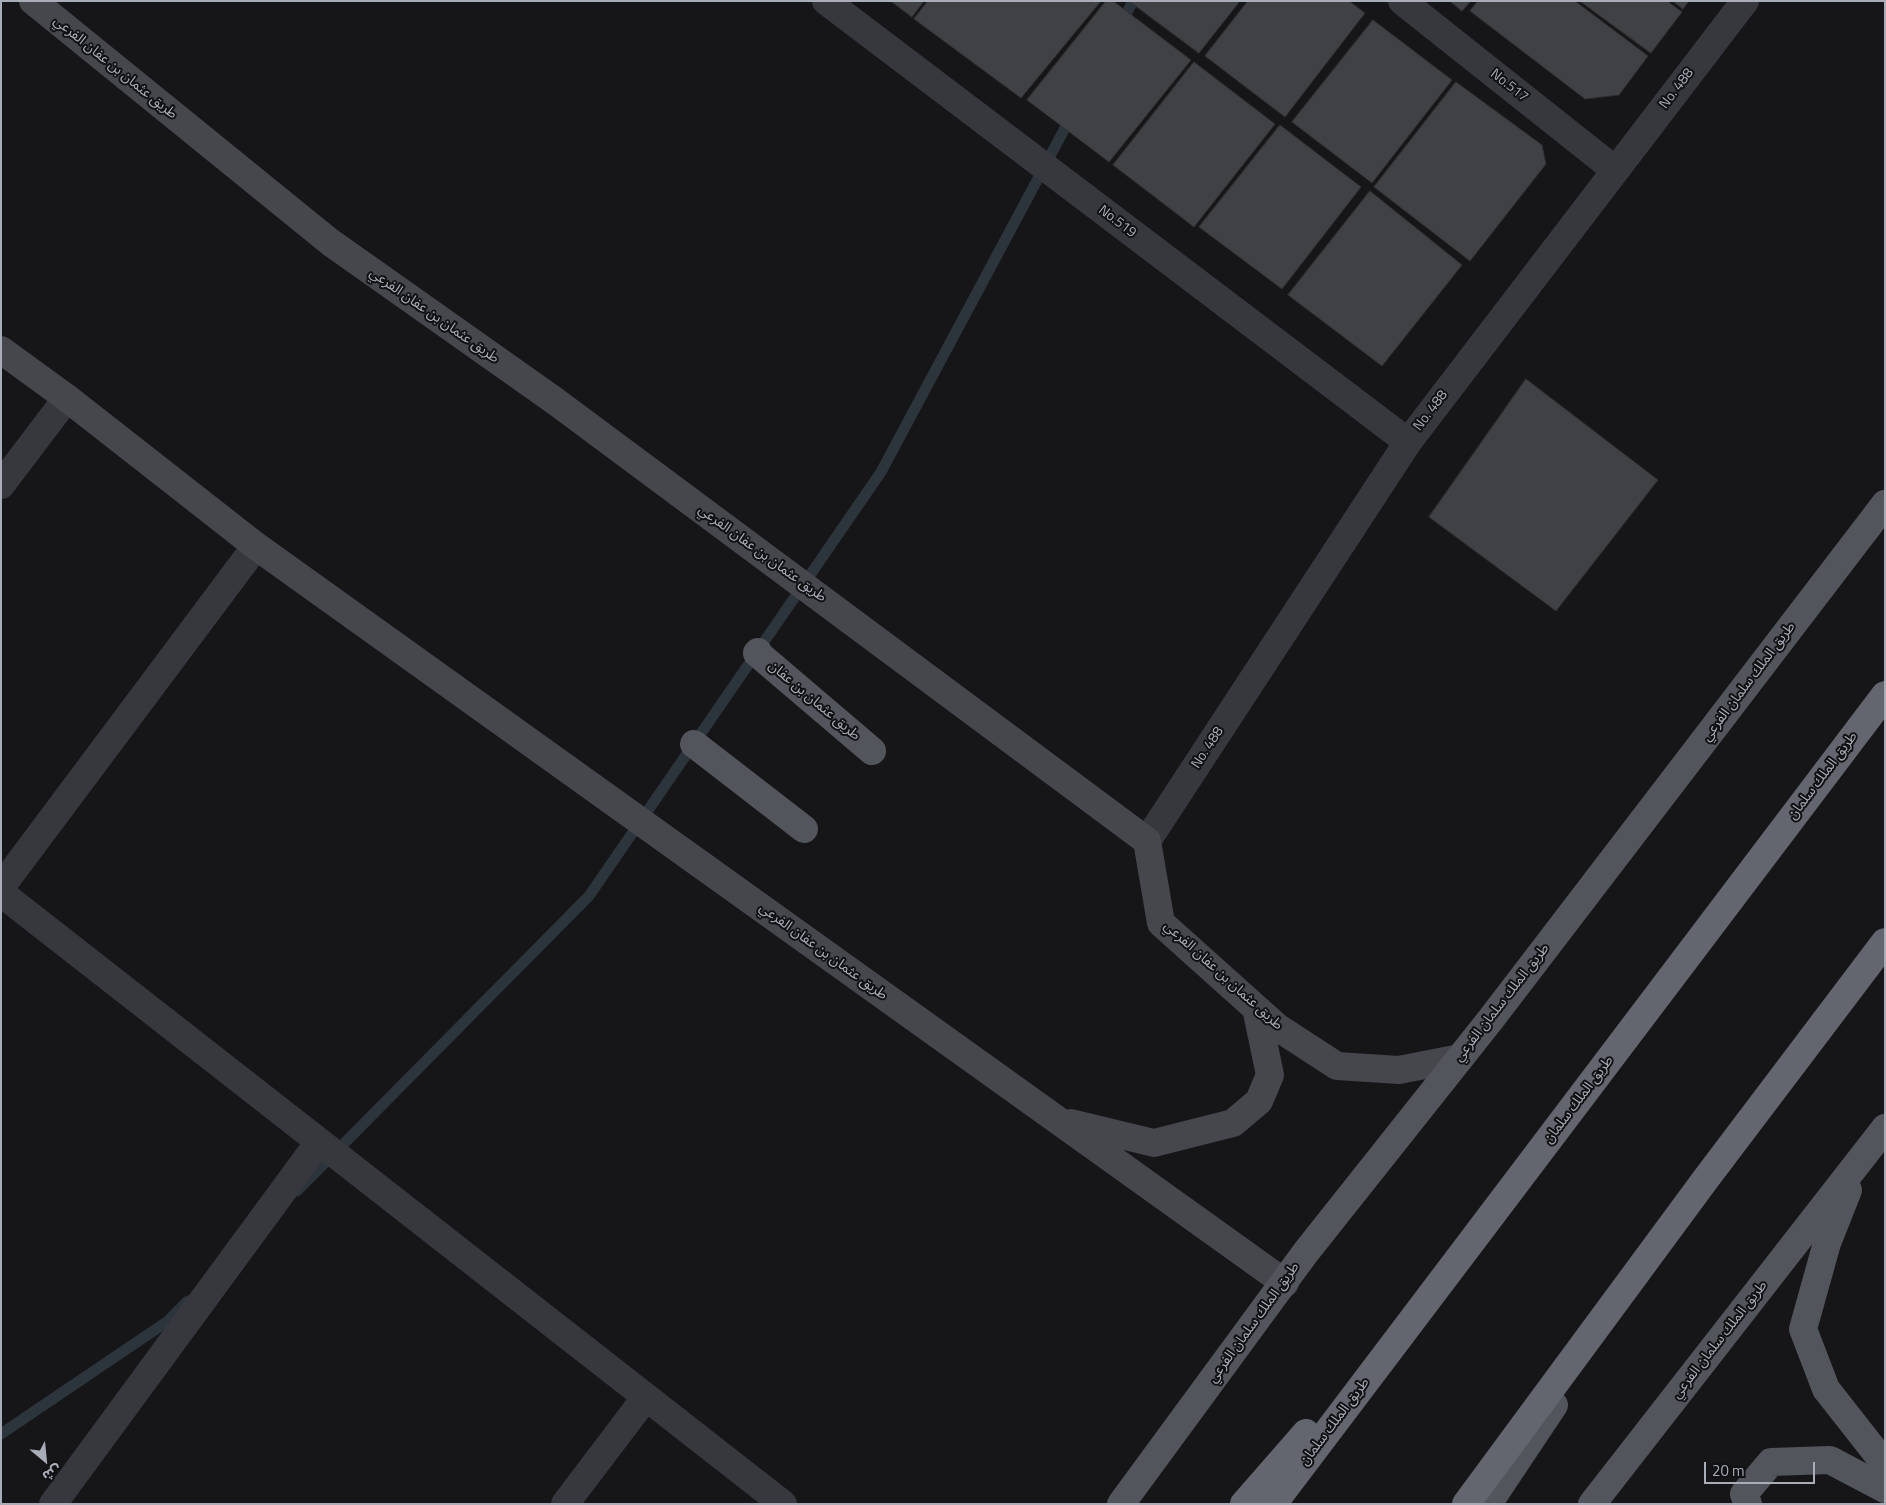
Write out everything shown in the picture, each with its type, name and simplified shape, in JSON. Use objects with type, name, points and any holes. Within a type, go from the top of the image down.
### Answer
[{"type":"highway","name":"طريق الملك سلمان","points":[[1273,1504],[1885,695]]},
{"type":"highway","points":[[1466,1504],[1705,1180],[1885,942]]},
{"type":"highway","points":[[1244,1504],[1462,1255]]},
{"type":"main road","name":"طريق عثمان بن عفان الفرعي","points":[[33,1],[330,242],[555,401],[1147,841],[1161,923],[1277,1027],[1337,1066],[1399,1070],[1460,1058]]},
{"type":"main road","name":"طريق عثمان بن عفان الفرعي","points":[[1,350],[67,398],[256,546],[1284,1282]]},
{"type":"main road","name":"طريق الملك سلمان الفرعي","points":[[1121,1504],[1306,1252],[1460,1058],[1885,504]]},
{"type":"main road","name":"طريق عثمان بن عفان","points":[[758,652],[872,751]]},
{"type":"main road","points":[[694,744],[804,829]]},
{"type":"main road","points":[[1057,1119],[1154,1143],[1233,1123],[1259,1101],[1270,1075],[1256,1008]]},
{"type":"main road","name":"طريق الملك سلمان الفرعي","points":[[1592,1504],[1885,1128]]},
{"type":"main road","points":[[1859,1162],[1827,1243],[1803,1329],[1826,1389],[1885,1464]]},
{"type":"main road","points":[[1488,1504],[1705,1180]]},
{"type":"main road","points":[[1748,1504],[1744,1494],[1771,1462],[1830,1460],[1885,1489]]},
{"type":"street","name":"No.519","points":[[826,1],[1408,442]]},
{"type":"street","name":"No.517","points":[[1402,1],[1615,170]]},
{"type":"street","name":"No. 488","points":[[1147,841],[1408,442],[1745,1]]},
{"type":"street","points":[[1,485],[67,398]]},
{"type":"street","points":[[1,887],[256,546]]},
{"type":"street","points":[[1,893],[783,1504]]},
{"type":"street","points":[[53,1504],[320,1142]]},
{"type":"street","points":[[564,1504],[646,1397]]},
{"type":"building","points":[[891,1],[924,1],[912,17]]},
{"type":"building","points":[[928,1],[1101,1],[1021,98],[914,19]]},
{"type":"building","points":[[1106,1],[1113,1],[1191,60],[1109,162],[1027,100]]},
{"type":"building","points":[[1129,1],[1240,1],[1199,53]]},
{"type":"building","points":[[1248,1],[1349,1],[1365,13],[1285,117],[1205,56]]},
{"type":"building","points":[[1450,1],[1471,1],[1462,11]]},
{"type":"building","points":[[1478,1],[1575,1],[1648,56],[1619,95],[1585,99],[1470,11]]},
{"type":"building","points":[[1580,1],[1667,1],[1682,12],[1651,53]]},
{"type":"building","points":[[1673,1],[1689,1],[1683,9]]},
{"type":"building","points":[[1373,20],[1452,80],[1372,183],[1292,122]]},
{"type":"building","points":[[1194,62],[1275,124],[1194,227],[1113,165]]},
{"type":"building","points":[[1456,82],[1542,145],[1546,164],[1470,261],[1374,187]]},
{"type":"building","points":[[1280,125],[1361,187],[1282,289],[1199,227]]},
{"type":"building","points":[[1370,191],[1462,265],[1382,366],[1288,295]]},
{"type":"building","points":[[1526,379],[1658,480],[1556,611],[1429,517]]},
{"type":"waterway","points":[[1121,24],[1133,1]]},
{"type":"waterway","points":[[297,1191],[589,896],[881,472],[1072,115]]},
{"type":"waterway","points":[[1,1434],[168,1321],[188,1301]]}]
